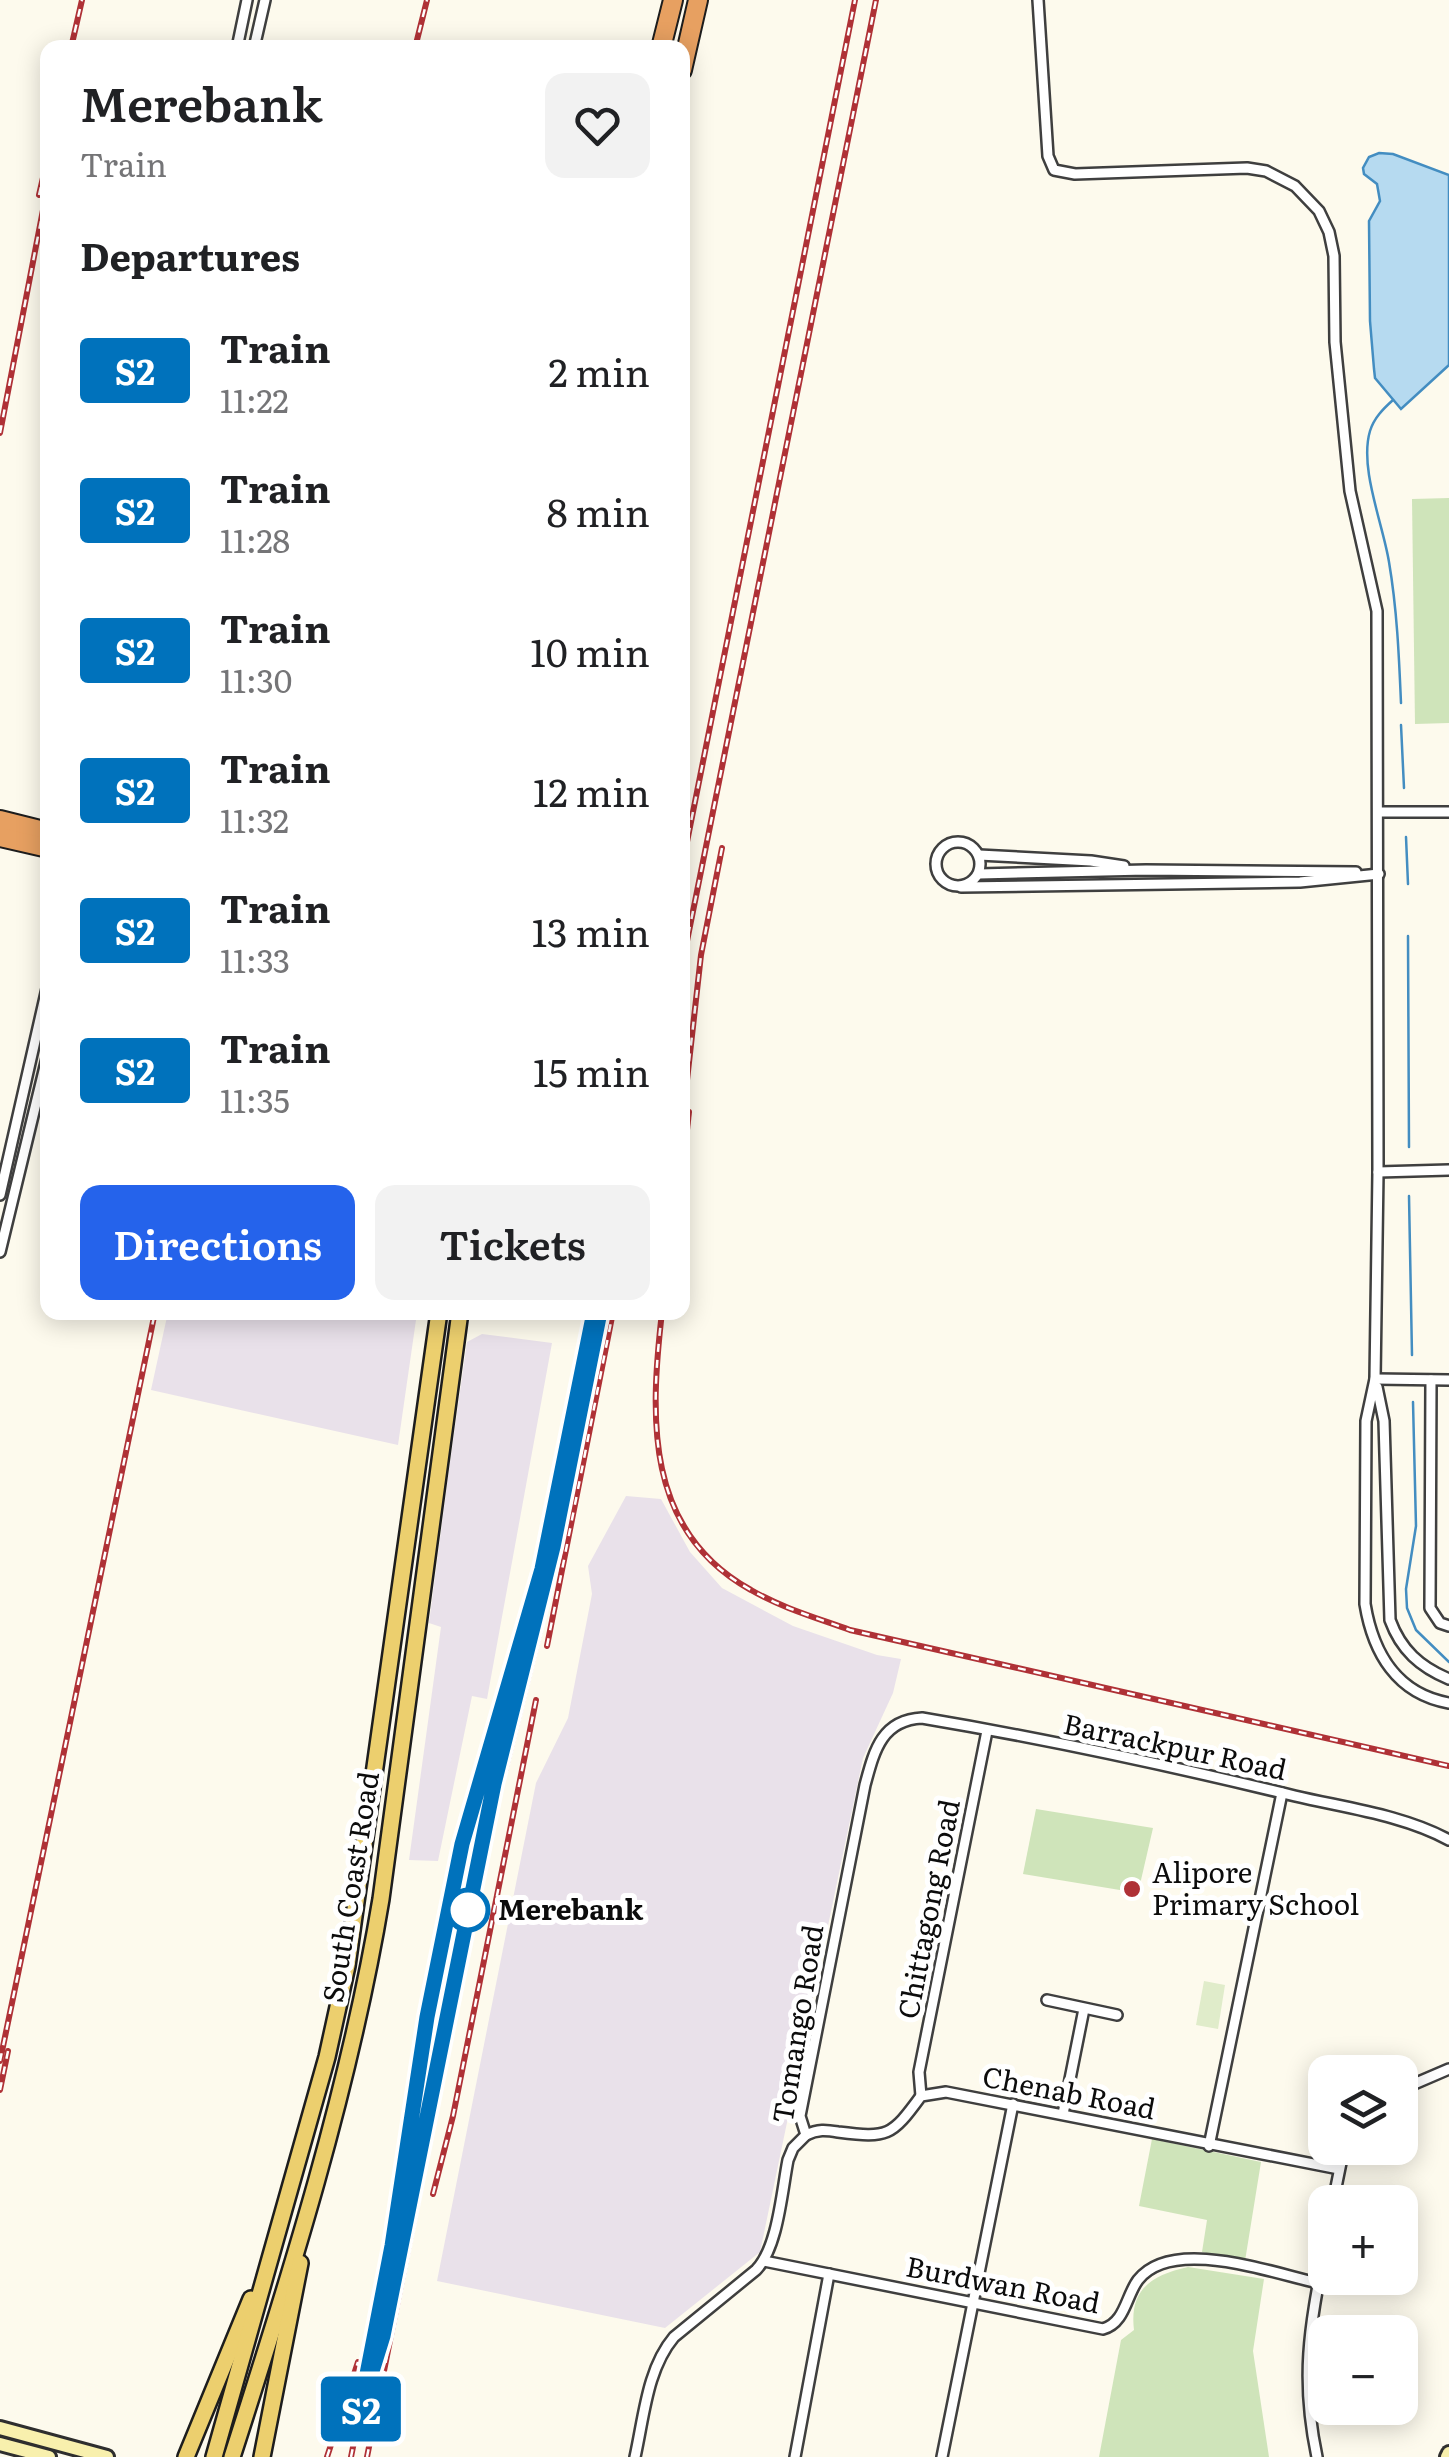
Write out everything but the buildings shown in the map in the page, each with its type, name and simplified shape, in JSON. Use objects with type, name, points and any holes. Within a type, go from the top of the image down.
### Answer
[{"type":"highway","points":[[663,40],[673,0]]},
{"type":"highway","points":[[689,40],[698,0]]},
{"type":"highway","points":[[0,820],[40,830]]},
{"type":"highway","points":[[0,837],[40,846]]},
{"type":"main road","name":"South Coast Road","points":[[214,2457],[347,1966],[438,1320]]},
{"type":"main road","name":"South Coast Road","points":[[232,2457],[302,2224],[366,1984],[459,1320]]},
{"type":"main road","points":[[432,1362],[453,1365]]},
{"type":"main road","points":[[420,1443],[442,1445]]},
{"type":"main road","points":[[414,1491],[435,1493]]},
{"type":"main road","points":[[396,1617],[418,1621]]},
{"type":"main road","points":[[362,1856],[385,1860]]},
{"type":"main road","points":[[310,2113],[331,2117]]},
{"type":"main road","points":[[262,2457],[302,2251],[302,2224]]},
{"type":"main road","points":[[186,2457],[276,2237]]},
{"type":"street","points":[[239,40],[248,0]]},
{"type":"street","points":[[256,40],[264,0]]},
{"type":"street","points":[[1038,0],[1048,156],[1050,164],[1061,173],[1247,168],[1266,171],[1308,197],[1329,232],[1334,256],[1335,342],[1350,491],[1376,612],[1380,812],[1378,1172],[1375,1379],[1366,1421],[1365,1604],[1378,1653],[1409,1688],[1449,1703]]},
{"type":"street","points":[[1380,812],[1449,812]]},
{"type":"street","points":[[978,874],[979,855],[973,847],[952,842],[940,851],[937,873],[946,884],[961,887],[1300,882],[1379,874]]},
{"type":"street","points":[[979,855],[1092,861],[1146,870]]},
{"type":"street","points":[[961,887],[978,874],[1326,869],[1379,874]]},
{"type":"street","points":[[0,1195],[40,1019]]},
{"type":"street","points":[[0,1252],[40,1087]]},
{"type":"street","points":[[1378,1172],[1449,1170]]},
{"type":"street","points":[[1375,1379],[1449,1380]]},
{"type":"street","points":[[1375,1379],[1384,1421],[1390,1620],[1404,1648],[1435,1674],[1449,1679]]},
{"type":"street","points":[[1431,1380],[1430,1608],[1440,1623],[1449,1626]]},
{"type":"street","name":"Barrackpur Road","points":[[889,1730],[922,1718],[1190,1770],[1402,1820],[1449,1840]]},
{"type":"street","name":"Tomango Road","points":[[764,2262],[788,2160],[806,2134],[800,2116],[859,1812],[874,1750],[889,1730]]},
{"type":"street","name":"Chittagong Road","points":[[921,2096],[918,2072],[988,1732]]},
{"type":"street","points":[[1209,2146],[1282,1793]]},
{"type":"street","points":[[1047,2000],[1117,2015]]},
{"type":"street","points":[[1063,2114],[1084,2009]]},
{"type":"street","points":[[1418,2082],[1449,2069]]},
{"type":"street","name":"Chenab Road","points":[[921,2096],[946,2092],[1339,2169]]},
{"type":"street","points":[[806,2134],[825,2130],[872,2137],[885,2134],[899,2124],[921,2096]]},
{"type":"street","points":[[942,2457],[1013,2104]]},
{"type":"street","points":[[1337,2185],[1340,2165]]},
{"type":"street","name":"Burdwan Road","points":[[764,2262],[1103,2329],[1117,2322],[1140,2277],[1170,2260],[1203,2258],[1308,2280]]},
{"type":"street","points":[[635,2457],[656,2368],[664,2350],[674,2336],[764,2262]]},
{"type":"street","points":[[795,2457],[829,2274]]},
{"type":"street","points":[[1316,2295],[1306,2352],[1307,2391],[1317,2457]]},
{"type":"street","points":[[0,2428],[107,2457]]},
{"type":"street","points":[[0,2444],[48,2457]]},
{"type":"shaded area","points":[[166,1320],[416,1320],[398,1445],[151,1390]]},
{"type":"shaded area","points":[[482,1334],[552,1343],[487,1699],[472,1696],[438,1861],[409,1860],[441,1627],[429,1623],[449,1469],[467,1342]]},
{"type":"shaded area","points":[[626,1496],[661,1499],[690,1552],[722,1588],[793,1626],[877,1655],[901,1659],[893,1693],[863,1758],[760,2252],[665,2328],[437,2281],[536,1783],[568,1718],[592,1594],[588,1566]]},
{"type":"green space","points":[[1449,498],[1449,723],[1415,724],[1412,499]]},
{"type":"green space","points":[[1036,1809],[1153,1828],[1138,1893],[1023,1874]]},
{"type":"green space","points":[[1204,1981],[1225,1985],[1218,2029],[1196,2025]]},
{"type":"green space","points":[[1152,2139],[1261,2162],[1245,2261],[1202,2252],[1207,2220],[1139,2206]]},
{"type":"green space","points":[[1188,2267],[1264,2279],[1253,2351],[1269,2457],[1099,2457],[1121,2340],[1134,2330],[1139,2294],[1164,2274]]},
{"type":"water","points":[[1393,154],[1449,175],[1449,365],[1401,409],[1375,378],[1374,369],[1369,221],[1380,201],[1377,184],[1364,174],[1363,168],[1369,157]]},
{"type":"waterway","points":[[1393,400],[1372,426],[1367,462],[1392,580],[1401,703]]},
{"type":"waterway","points":[[1401,725],[1404,788]]},
{"type":"waterway","points":[[1406,837],[1408,884]]},
{"type":"waterway","points":[[1408,936],[1409,1147]]},
{"type":"waterway","points":[[1409,1196],[1412,1355]]},
{"type":"waterway","points":[[1413,1402],[1416,1526],[1406,1589],[1407,1608],[1416,1630],[1449,1662]]},
{"type":"railway","points":[[73,40],[82,0]]},
{"type":"railway","points":[[417,40],[427,0]]},
{"type":"railway","points":[[690,827],[855,0]]},
{"type":"railway","points":[[690,926],[876,0]]},
{"type":"railway","points":[[39,195],[40,191]]},
{"type":"railway","points":[[0,433],[40,226]]},
{"type":"railway","points":[[690,1053],[701,955],[722,848]]},
{"type":"railway","points":[[0,2061],[153,1320]]},
{"type":"railway","points":[[351,2457],[386,2281],[427,2017],[462,1844],[542,1569],[592,1320]]},
{"type":"railway","points":[[547,1646],[611,1320]]},
{"type":"railway","points":[[661,1320],[657,1431],[662,1468],[673,1504],[690,1536],[716,1565],[751,1590],[850,1630],[1449,1766]]},
{"type":"railway","points":[[505,1771],[540,1630]]},
{"type":"railway","points":[[433,2194],[453,2116],[536,1700]]},
{"type":"railway","points":[[419,2158],[500,1756]]},
{"type":"railway","points":[[0,2090],[8,2051]]},
{"type":"railway","points":[[367,2457],[429,2143]]},
{"type":"railway","points":[[327,2457],[358,2362]]},
{"type":"train","name":"S2","points":[[592,1320],[542,1569],[462,1844],[427,2017],[392,2246],[360,2410],[383,2336],[494,1784],[553,1547],[598,1320]]},
{"type":"place","name":"Alipore Primary School","points":[[1132,1889]]},
{"type":"place","name":"Merebank","points":[[468,1910]]}]
